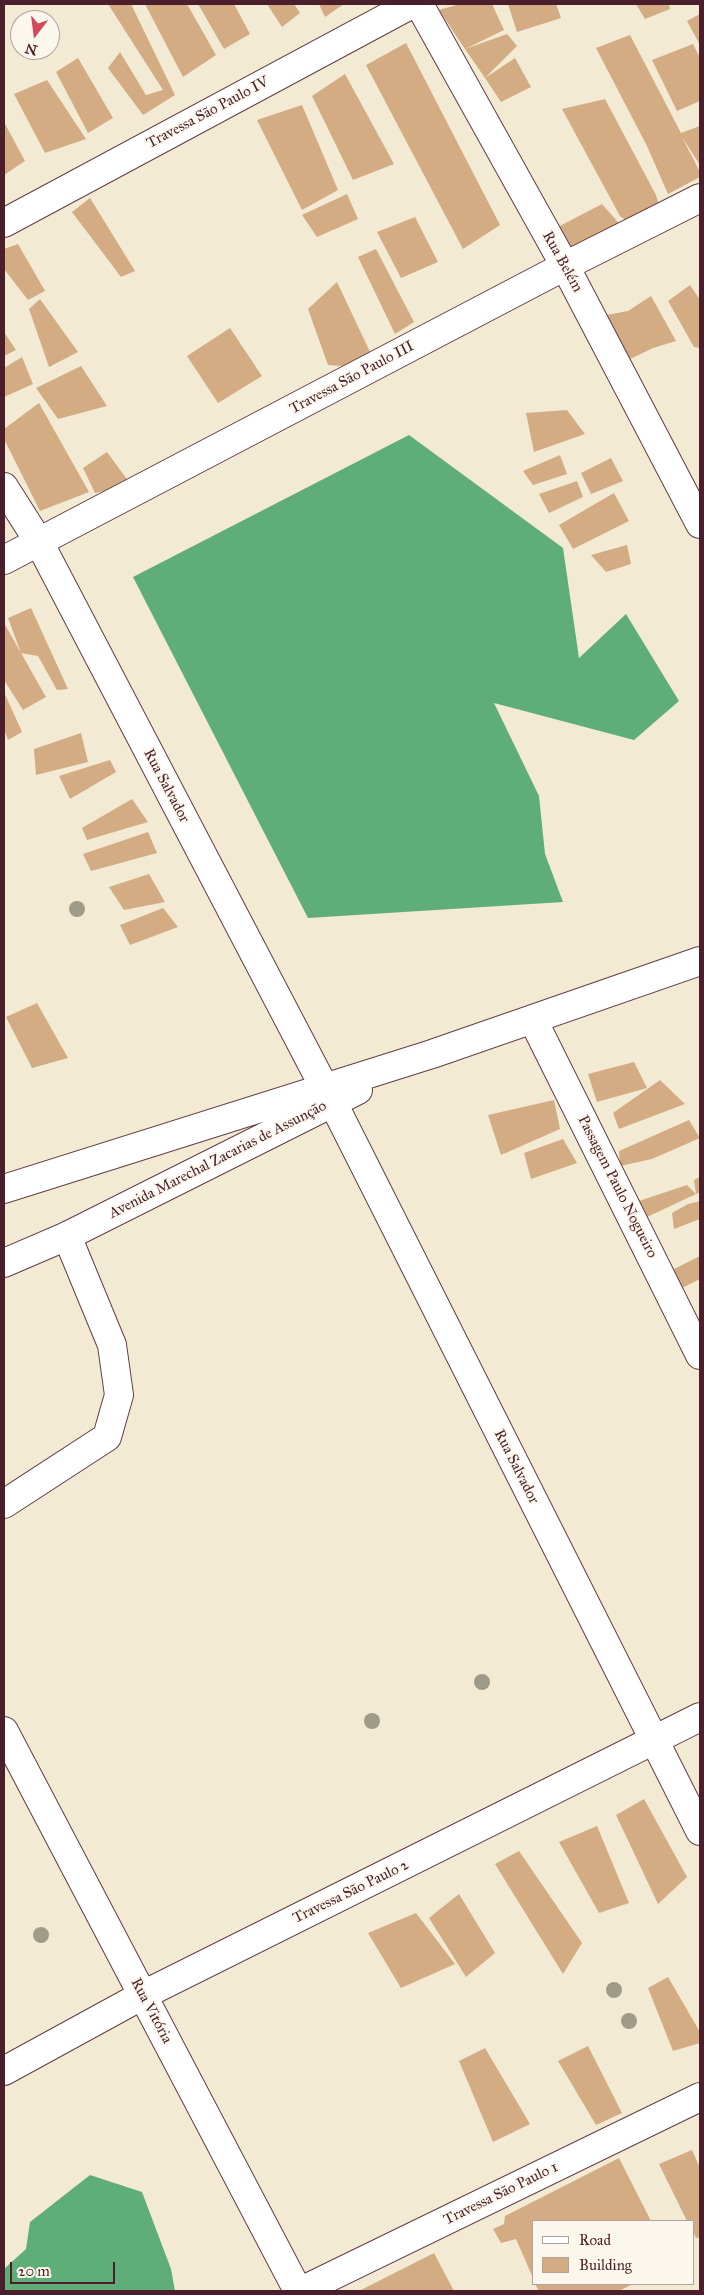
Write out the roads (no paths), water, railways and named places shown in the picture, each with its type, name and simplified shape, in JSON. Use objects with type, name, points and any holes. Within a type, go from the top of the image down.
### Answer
[{"type":"street","name":"Travessa São Paulo IV","points":[[4,223],[412,4]]},
{"type":"street","name":"Rua Belém","points":[[418,4],[565,266],[700,524]]},
{"type":"street","name":"Travessa São Paulo III","points":[[4,560],[565,266],[700,198]]},
{"type":"street","name":"Rua Salvador","points":[[4,487],[39,542],[328,1095],[700,1831]]},
{"type":"street","name":"Avenida Marechal Zacarias de Assunção","points":[[4,1189],[328,1095],[432,1054],[700,961]]},
{"type":"street","name":"Passagem Paulo Nogueiro","points":[[533,1020],[700,1355]]},
{"type":"street","name":"Avenida Marechal Zacarias de Assunção","points":[[4,1263],[67,1236],[328,1095]]},
{"type":"street","points":[[4,1504],[106,1437],[119,1395],[112,1345],[67,1236]]},
{"type":"street","name":"Travessa São Paulo 2","points":[[4,2071],[143,1995],[700,1717]]},
{"type":"street","name":"Rua Vitória","points":[[4,1730],[300,2291]]},
{"type":"street","name":"Travessa São Paulo 1","points":[[300,2291],[700,2097]]}]
